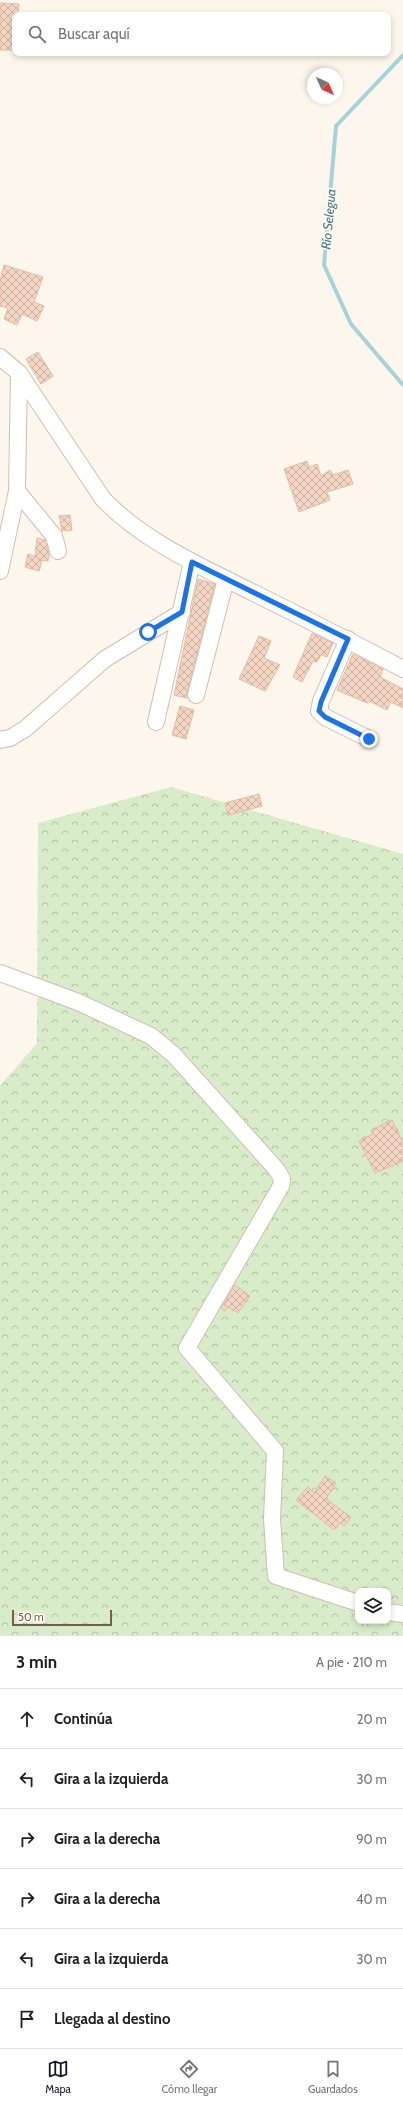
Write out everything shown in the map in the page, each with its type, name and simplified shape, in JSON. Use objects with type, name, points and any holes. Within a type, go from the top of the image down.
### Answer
[{"type":"street","points":[[0,357],[19,373],[102,499],[116,513],[134,527],[192,562],[348,639],[403,670]]},
{"type":"street","points":[[0,571],[17,491],[19,373]]},
{"type":"street","points":[[17,491],[54,536],[58,551]]},
{"type":"street","points":[[156,722],[182,612],[192,562]]},
{"type":"street","points":[[196,695],[226,579]]},
{"type":"street","points":[[0,740],[10,738],[25,729],[105,659],[182,612]]},
{"type":"street","points":[[348,639],[321,702],[319,711],[325,717],[369,739]]},
{"type":"street","points":[[0,973],[78,1002],[151,1036],[174,1055],[277,1170],[282,1179],[281,1186],[186,1348],[275,1451],[272,1519],[276,1576],[355,1602]]},
{"type":"street","points":[[391,1612],[403,1614]]},
{"type":"green space","points":[[171,787],[403,854],[403,1636],[0,1636],[0,1086],[37,1043],[38,823]]},
{"type":"building","points":[[0,3],[19,4],[18,12],[12,12],[12,50],[0,50]]},
{"type":"building","points":[[4,265],[43,277],[34,302],[44,306],[37,321],[22,314],[17,325],[4,319],[8,308],[0,306],[0,281]]},
{"type":"building","points":[[38,352],[53,376],[41,384],[26,359]]},
{"type":"building","points":[[307,461],[309,467],[317,464],[321,476],[330,470],[333,475],[348,470],[353,484],[327,492],[330,500],[299,512],[284,469]]},
{"type":"building","points":[[70,515],[72,530],[62,531],[59,516]]},
{"type":"building","points":[[37,538],[45,540],[49,554],[48,561],[42,560],[39,571],[25,567],[28,554],[35,556]]},
{"type":"building","points":[[198,579],[215,584],[187,698],[174,695]]},
{"type":"building","points":[[312,633],[333,643],[327,657],[321,655],[317,662],[313,661],[302,682],[293,677]]},
{"type":"building","points":[[259,636],[271,641],[264,658],[280,665],[265,691],[239,679]]},
{"type":"building","points":[[353,654],[383,669],[380,677],[403,689],[403,708],[391,702],[387,710],[369,701],[367,703],[337,690]]},
{"type":"building","points":[[180,706],[194,710],[186,739],[172,735]]},
{"type":"building","points":[[259,794],[262,806],[228,815],[225,803]]},
{"type":"building","points":[[392,1120],[403,1143],[403,1161],[375,1173],[359,1141],[373,1134],[371,1130]]},
{"type":"building","points":[[235,1285],[250,1296],[238,1313],[228,1307],[225,1311],[221,1308]]},
{"type":"building","points":[[325,1476],[336,1483],[326,1499],[351,1517],[344,1526],[340,1523],[334,1530],[296,1500],[308,1487],[314,1493]]},
{"type":"waterway","name":"Río Selegua","points":[[403,55],[336,126],[324,265],[351,324],[403,385]]},
{"type":"route","points":[[148,632],[164,624],[182,612],[192,562],[348,639],[321,702],[319,711],[325,717],[369,739]]}]
